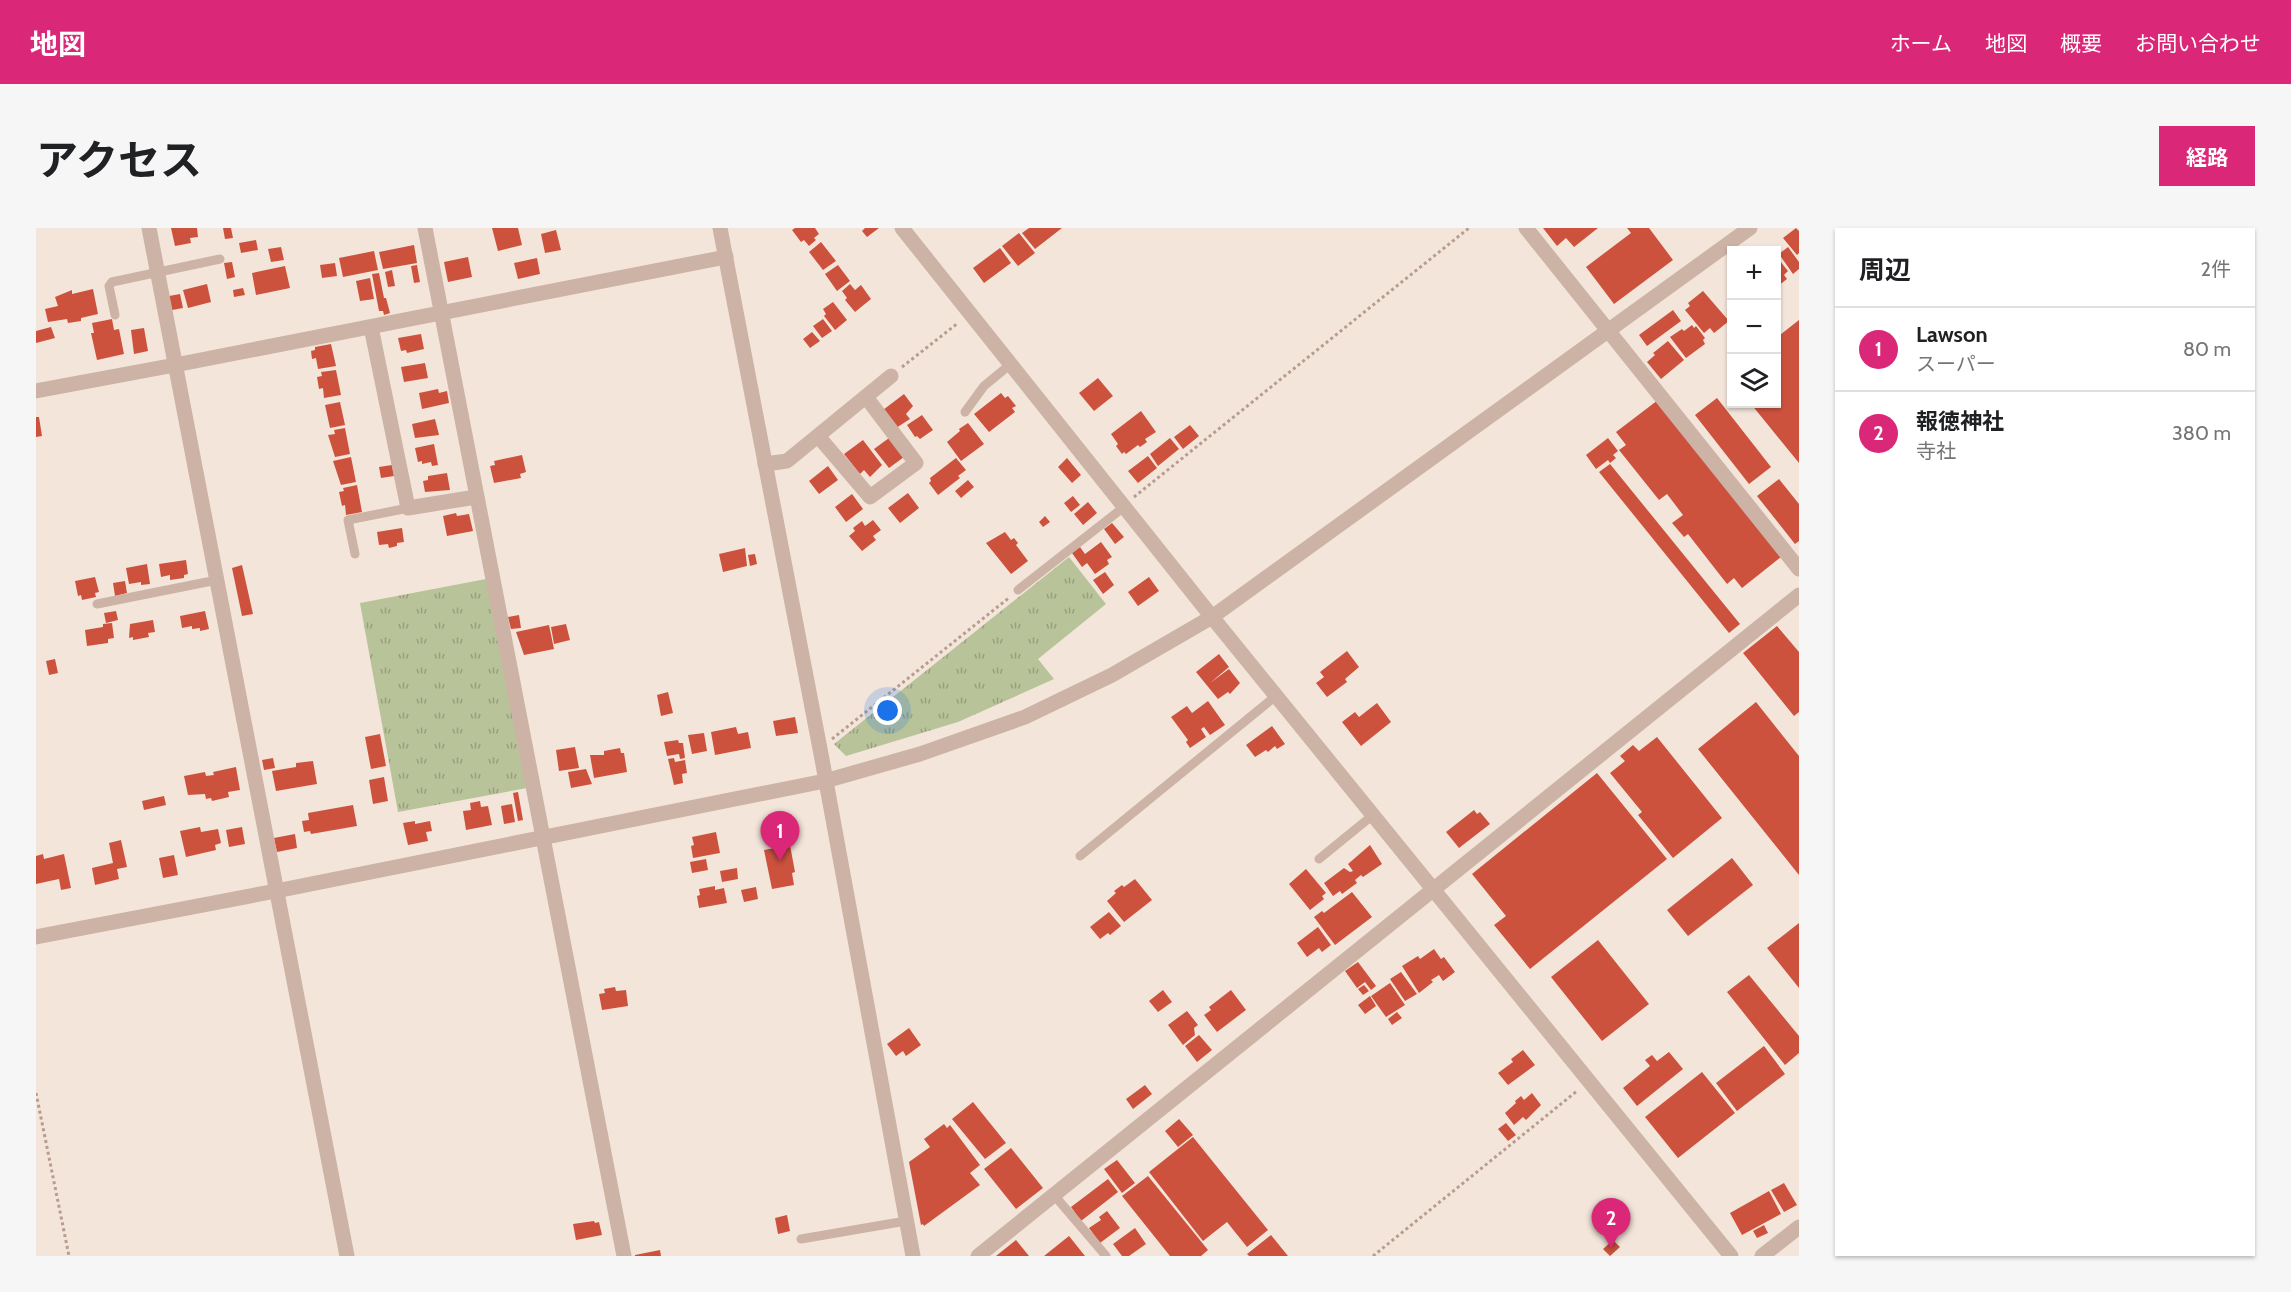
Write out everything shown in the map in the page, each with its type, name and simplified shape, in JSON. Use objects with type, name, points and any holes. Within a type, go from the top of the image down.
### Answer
[{"type":"street","points":[[149,228],[347,1256]]},
{"type":"street","points":[[425,228],[624,1256]]},
{"type":"street","points":[[720,228],[819,745],[913,1256]]},
{"type":"street","points":[[902,228],[1012,363],[1212,617],[1731,1256]]},
{"type":"street","points":[[1526,228],[1799,569]]},
{"type":"street","points":[[36,937],[825,781],[920,754],[1025,717],[1112,675],[1212,617],[1743,230]]},
{"type":"street","points":[[36,390],[176,365],[726,257]]},
{"type":"street","points":[[371,327],[408,508],[476,497]]},
{"type":"street","points":[[765,464],[787,461],[891,376]]},
{"type":"street","points":[[818,436],[870,497],[916,463],[866,397]]},
{"type":"street","points":[[978,1256],[1799,595]]},
{"type":"street","points":[[1762,1256],[1799,1227]]},
{"type":"lane","points":[[116,315],[109,286],[112,282],[220,259]]},
{"type":"lane","points":[[965,412],[984,386],[1012,363]]},
{"type":"lane","points":[[1018,590],[1124,506]]},
{"type":"lane","points":[[355,554],[348,520],[408,508]]},
{"type":"lane","points":[[97,604],[217,580]]},
{"type":"lane","points":[[1080,856],[1277,696]]},
{"type":"lane","points":[[1320,859],[1372,815]]},
{"type":"lane","points":[[1054,1195],[1106,1256]]},
{"type":"lane","points":[[801,1239],[906,1221]]},
{"type":"path","points":[[1124,506],[1469,228]]},
{"type":"path","points":[[891,376],[971,312]]},
{"type":"path","points":[[819,745],[841,732],[1018,590]]},
{"type":"path","points":[[1373,1256],[1588,1082]]},
{"type":"path","points":[[36,1093],[69,1256]]},
{"type":"green space","points":[[1069,557],[1106,604],[1038,659],[1054,679],[958,722],[846,756],[834,744]]},
{"type":"green space","points":[[486,579],[527,788],[398,812],[360,603]]},
{"type":"building","points":[[171,228],[197,228],[198,237],[190,238],[191,243],[175,246]]},
{"type":"building","points":[[223,228],[231,228],[233,238],[225,239]]},
{"type":"building","points":[[492,228],[518,228],[522,245],[498,251]]},
{"type":"building","points":[[815,228],[819,234],[809,246],[804,240],[801,242],[792,230]]},
{"type":"building","points":[[865,228],[879,228],[867,237],[862,231]]},
{"type":"building","points":[[1029,228],[1062,228],[1035,249],[1022,233]]},
{"type":"building","points":[[1543,228],[1598,228],[1574,247],[1566,238],[1557,246]]},
{"type":"building","points":[[1627,228],[1649,228],[1673,260],[1614,304],[1586,267],[1631,233]]},
{"type":"building","points":[[1796,228],[1799,231],[1799,253],[1797,255],[1783,238]]},
{"type":"building","points":[[556,230],[561,250],[545,253],[541,234]]},
{"type":"building","points":[[1019,233],[1035,253],[1018,266],[1002,246]]},
{"type":"building","points":[[256,240],[258,250],[241,253],[239,243]]},
{"type":"building","points":[[821,242],[836,261],[823,270],[809,252]]},
{"type":"building","points":[[414,245],[417,263],[383,269],[379,252]]},
{"type":"building","points":[[281,247],[284,260],[271,262],[268,249]]},
{"type":"building","points":[[1788,247],[1799,262],[1799,269],[1793,274],[1781,257],[1781,252]]},
{"type":"building","points":[[1000,248],[1011,263],[984,283],[973,268]]},
{"type":"building","points":[[374,251],[378,270],[343,277],[339,258]]},
{"type":"building","points":[[468,257],[472,277],[448,282],[444,262]]},
{"type":"building","points":[[537,258],[540,274],[518,279],[514,263]]},
{"type":"building","points":[[232,262],[235,277],[227,279],[224,263]]},
{"type":"building","points":[[1781,262],[1788,271],[1784,275],[1787,279],[1781,284]]},
{"type":"building","points":[[335,263],[337,276],[322,278],[320,265]]},
{"type":"building","points":[[417,265],[420,282],[414,283],[411,266]]},
{"type":"building","points":[[838,265],[850,281],[837,291],[825,274]]},
{"type":"building","points":[[285,266],[290,288],[256,295],[252,273]]},
{"type":"building","points":[[392,270],[395,286],[388,287],[385,272]]},
{"type":"building","points":[[379,273],[384,298],[386,298],[390,313],[384,315],[383,311],[379,311],[372,274]]},
{"type":"building","points":[[370,278],[374,299],[360,301],[356,281]]},
{"type":"building","points":[[207,284],[211,302],[188,308],[183,290]]},
{"type":"building","points":[[850,284],[855,290],[861,285],[871,299],[855,312],[845,300],[847,298],[842,291]]},
{"type":"building","points":[[243,288],[245,295],[234,297],[233,290]]},
{"type":"building","points":[[93,289],[98,314],[81,318],[81,321],[68,323],[67,319],[48,322],[45,309],[58,306],[55,297],[72,290],[72,294]]},
{"type":"building","points":[[1703,291],[1727,319],[1727,323],[1714,333],[1710,328],[1704,333],[1685,310],[1690,306],[1688,303]]},
{"type":"building","points":[[180,294],[183,308],[172,310],[169,296]]},
{"type":"building","points":[[833,302],[847,320],[835,330],[824,316],[826,314],[823,309]]},
{"type":"building","points":[[1673,310],[1681,321],[1647,346],[1639,335]]},
{"type":"building","points":[[112,319],[114,330],[119,329],[124,354],[97,360],[91,333],[94,333],[92,323]]},
{"type":"building","points":[[823,319],[832,331],[822,338],[813,326]]},
{"type":"building","points":[[1799,320],[1799,463],[1754,408],[1781,408],[1781,334]]},
{"type":"building","points":[[1692,325],[1694,328],[1696,326],[1705,338],[1703,340],[1705,344],[1686,358],[1670,337]]},
{"type":"building","points":[[51,327],[55,338],[36,343],[36,331]]},
{"type":"building","points":[[144,328],[148,351],[134,354],[131,330]]},
{"type":"building","points":[[812,332],[820,341],[810,348],[803,339]]},
{"type":"building","points":[[421,334],[424,349],[407,353],[406,350],[401,351],[398,338]]},
{"type":"building","points":[[1668,341],[1684,360],[1661,379],[1647,362],[1655,355],[1653,353]]},
{"type":"building","points":[[331,344],[336,366],[318,369],[316,358],[312,359],[311,351],[315,350],[315,347]]},
{"type":"building","points":[[425,363],[428,378],[404,382],[401,367]]},
{"type":"building","points":[[336,370],[341,395],[324,398],[323,388],[319,389],[317,377],[322,376],[321,372]]},
{"type":"building","points":[[1098,378],[1113,396],[1094,411],[1079,393]]},
{"type":"building","points":[[438,389],[439,393],[447,391],[449,403],[422,409],[419,393]]},
{"type":"building","points":[[1001,393],[1005,398],[1008,396],[1016,406],[1012,408],[1015,412],[989,432],[974,414]]},
{"type":"building","points":[[904,394],[913,406],[906,414],[910,419],[896,428],[883,410]]},
{"type":"building","points":[[1717,398],[1771,467],[1749,484],[1695,415]]},
{"type":"building","points":[[1658,400],[1781,557],[1742,588],[1734,578],[1727,584],[1688,534],[1684,537],[1672,523],[1683,515],[1667,494],[1659,500],[1619,450],[1626,445],[1616,432]]},
{"type":"building","points":[[340,402],[345,425],[330,428],[325,405]]},
{"type":"building","points":[[1141,411],[1156,432],[1145,439],[1147,442],[1140,447],[1138,445],[1126,454],[1124,452],[1122,454],[1111,434]]},
{"type":"building","points":[[922,415],[933,430],[920,439],[915,437],[907,425]]},
{"type":"building","points":[[36,417],[39,417],[42,436],[36,437]]},
{"type":"building","points":[[435,419],[439,435],[415,438],[412,424]]},
{"type":"building","points":[[968,423],[984,444],[961,461],[947,442]]},
{"type":"building","points":[[1190,425],[1199,436],[1183,449],[1174,437]]},
{"type":"building","points":[[345,428],[350,454],[335,457],[328,435],[335,434],[334,430]]},
{"type":"building","points":[[889,438],[904,457],[889,468],[874,449]]},
{"type":"building","points":[[1170,438],[1179,449],[1158,466],[1150,454]]},
{"type":"building","points":[[1608,438],[1618,451],[1613,455],[1616,458],[1610,463],[1608,460],[1596,469],[1586,455]]},
{"type":"building","points":[[863,440],[882,465],[870,477],[864,470],[860,474],[844,454]]},
{"type":"building","points":[[434,444],[438,465],[432,466],[431,462],[422,464],[422,461],[418,462],[415,448]]},
{"type":"building","points":[[522,455],[526,472],[520,474],[521,478],[494,483],[490,466],[495,465],[494,461]]},
{"type":"building","points":[[1148,456],[1157,468],[1138,483],[1128,471]]},
{"type":"building","points":[[351,457],[356,482],[341,485],[333,461]]},
{"type":"building","points":[[956,458],[966,470],[958,476],[960,478],[938,495],[929,483],[930,478]]},
{"type":"building","points":[[1067,458],[1081,475],[1072,483],[1058,467]]},
{"type":"building","points":[[1610,464],[1740,624],[1729,633],[1599,472]]},
{"type":"building","points":[[392,465],[394,476],[381,478],[379,467]]},
{"type":"building","points":[[828,466],[838,480],[819,494],[809,481]]},
{"type":"building","points":[[447,473],[450,490],[425,492],[423,481],[428,480],[428,476]]},
{"type":"building","points":[[1779,479],[1799,504],[1799,541],[1795,544],[1757,496]]},
{"type":"building","points":[[968,480],[974,487],[961,498],[955,491]]},
{"type":"building","points":[[357,485],[362,512],[346,515],[345,505],[342,506],[339,492],[344,491],[343,488]]},
{"type":"building","points":[[908,493],[919,508],[900,523],[888,508]]},
{"type":"building","points":[[852,494],[863,509],[846,522],[835,507]]},
{"type":"building","points":[[1073,496],[1080,505],[1071,512],[1064,503]]},
{"type":"building","points":[[1088,502],[1097,513],[1083,525],[1074,514]]},
{"type":"building","points":[[456,513],[457,516],[469,514],[473,531],[447,536],[443,516]]},
{"type":"building","points":[[1045,516],[1050,522],[1043,527],[1039,522]]},
{"type":"building","points":[[873,520],[881,530],[873,536],[876,540],[862,551],[849,536],[855,531],[853,528],[862,521],[865,526]]},
{"type":"building","points":[[1112,523],[1124,537],[1115,544],[1104,529]]},
{"type":"building","points":[[402,528],[404,542],[389,548],[388,544],[379,545],[377,532]]},
{"type":"building","points":[[1005,532],[1011,540],[1014,538],[1018,543],[1016,545],[1028,561],[1011,574],[986,543]]},
{"type":"building","points":[[1101,542],[1112,557],[1107,560],[1109,564],[1095,574],[1087,563],[1082,567],[1072,553],[1080,547],[1085,554]]},
{"type":"building","points":[[745,548],[747,566],[723,572],[719,554]]},
{"type":"building","points":[[755,554],[757,564],[750,566],[748,555]]},
{"type":"building","points":[[186,560],[188,574],[184,575],[184,578],[170,580],[170,575],[161,577],[159,564]]},
{"type":"building","points":[[147,564],[150,584],[141,585],[141,582],[129,584],[126,568]]},
{"type":"building","points":[[242,565],[253,614],[242,616],[232,568]]},
{"type":"building","points":[[1105,572],[1114,585],[1103,594],[1093,580]]},
{"type":"building","points":[[95,577],[99,592],[95,593],[96,597],[82,600],[81,595],[78,596],[75,581]]},
{"type":"building","points":[[1149,577],[1159,591],[1138,606],[1128,592]]},
{"type":"building","points":[[125,581],[127,593],[115,596],[113,583]]},
{"type":"building","points":[[116,611],[118,620],[106,623],[104,613]]},
{"type":"building","points":[[205,611],[209,629],[200,631],[200,628],[192,629],[192,626],[182,628],[180,616]]},
{"type":"building","points":[[519,615],[521,628],[511,629],[508,617]]},
{"type":"building","points":[[153,620],[155,632],[148,633],[149,637],[133,640],[133,637],[129,638],[130,624]]},
{"type":"building","points":[[112,623],[114,638],[108,639],[108,643],[87,646],[85,630]]},
{"type":"building","points":[[566,624],[570,640],[554,644],[551,627]]},
{"type":"building","points":[[549,625],[554,649],[524,655],[516,632]]},
{"type":"building","points":[[1777,626],[1799,652],[1799,712],[1794,716],[1743,653]]},
{"type":"building","points":[[1347,651],[1359,667],[1345,679],[1347,682],[1327,697],[1316,683],[1324,677],[1320,672]]},
{"type":"building","points":[[1219,654],[1229,667],[1210,683],[1229,669],[1240,683],[1230,694],[1228,692],[1218,699],[1196,672]]},
{"type":"building","points":[[55,659],[58,673],[49,675],[46,661]]},
{"type":"building","points":[[668,692],[673,713],[661,716],[657,695]]},
{"type":"building","points":[[1208,701],[1225,725],[1210,735],[1204,727],[1201,729],[1206,737],[1190,748],[1186,742],[1188,740],[1171,717],[1187,706],[1192,713]]},
{"type":"building","points":[[1756,702],[1799,756],[1799,875],[1698,749]]},
{"type":"building","points":[[1377,703],[1391,722],[1361,746],[1342,722],[1355,712],[1359,717]]},
{"type":"building","points":[[795,717],[798,733],[776,736],[773,721]]},
{"type":"building","points":[[1272,726],[1285,744],[1277,749],[1275,746],[1268,752],[1266,750],[1255,757],[1246,745]]},
{"type":"building","points":[[736,727],[738,734],[748,732],[751,748],[715,755],[711,732]]},
{"type":"building","points":[[704,733],[707,751],[692,754],[688,735]]},
{"type":"building","points":[[380,734],[386,766],[371,769],[365,737]]},
{"type":"building","points":[[1657,737],[1722,818],[1673,858],[1638,815],[1642,812],[1610,773],[1625,761],[1620,756],[1633,745],[1639,751]]},
{"type":"building","points":[[678,740],[679,743],[683,743],[685,758],[680,759],[679,754],[667,756],[664,742]]},
{"type":"building","points":[[575,747],[579,768],[559,771],[556,750]]},
{"type":"building","points":[[620,748],[621,753],[624,753],[627,772],[594,778],[590,755],[604,755],[604,751]]},
{"type":"building","points":[[273,758],[275,768],[264,770],[262,760]]},
{"type":"building","points":[[674,758],[675,762],[685,760],[687,773],[682,774],[683,783],[674,785],[668,759]]},
{"type":"building","points":[[313,761],[317,784],[276,791],[272,771],[296,767],[296,763]]},
{"type":"building","points":[[236,767],[240,790],[228,792],[229,797],[212,801],[211,798],[206,799],[205,794],[188,795],[184,776],[205,772],[206,776],[214,775],[213,772]]},
{"type":"building","points":[[586,769],[592,784],[571,788],[568,772]]},
{"type":"building","points":[[1597,773],[1667,859],[1530,969],[1494,925],[1506,916],[1472,874]]},
{"type":"building","points":[[384,777],[388,801],[373,804],[369,780]]},
{"type":"building","points":[[518,792],[523,820],[518,821],[513,793]]},
{"type":"building","points":[[164,796],[166,805],[144,810],[142,801]]},
{"type":"building","points":[[480,801],[481,807],[488,806],[492,825],[466,830],[463,811],[471,810],[470,803]]},
{"type":"building","points":[[512,804],[515,822],[504,824],[501,806]]},
{"type":"building","points":[[353,805],[357,826],[311,834],[310,831],[304,832],[302,821],[309,820],[308,813]]},
{"type":"building","points":[[1474,810],[1477,814],[1480,812],[1490,824],[1459,848],[1446,832]]},
{"type":"building","points":[[415,821],[415,824],[430,821],[432,831],[426,832],[428,841],[408,845],[403,823]]},
{"type":"building","points":[[200,827],[201,832],[218,829],[221,843],[215,845],[216,850],[186,857],[180,831]]},
{"type":"building","points":[[242,827],[245,844],[229,847],[226,830]]},
{"type":"building","points":[[716,832],[720,853],[693,858],[692,837]]},
{"type":"building","points":[[295,834],[297,848],[277,852],[274,838]]},
{"type":"building","points":[[121,840],[127,867],[117,869],[119,879],[95,885],[92,868],[113,863],[109,843]]},
{"type":"building","points":[[790,845],[795,872],[792,873],[794,885],[772,889],[764,850]]},
{"type":"building","points":[[1370,845],[1382,864],[1363,877],[1361,875],[1355,880],[1357,883],[1342,894],[1340,891],[1333,896],[1324,883],[1344,868],[1350,872],[1353,871],[1348,864]]},
{"type":"building","points":[[43,854],[44,859],[64,854],[71,888],[61,890],[59,879],[36,884],[36,856]]},
{"type":"building","points":[[174,855],[178,875],[163,878],[159,858]]},
{"type":"building","points":[[1732,858],[1753,885],[1688,936],[1667,910]]},
{"type":"building","points":[[706,859],[708,870],[692,873],[690,862]]},
{"type":"building","points":[[737,868],[738,879],[722,882],[720,871]]},
{"type":"building","points":[[1306,869],[1326,893],[1322,896],[1324,899],[1310,910],[1289,884]]},
{"type":"building","points":[[1135,879],[1152,900],[1124,922],[1107,901],[1116,893],[1114,891]]},
{"type":"building","points":[[715,886],[715,890],[724,888],[727,903],[699,908],[697,896],[700,895],[699,889]]},
{"type":"building","points":[[756,887],[758,899],[744,902],[741,890]]},
{"type":"building","points":[[1352,892],[1372,917],[1335,945],[1314,917],[1322,911],[1324,913]]},
{"type":"building","points":[[1109,912],[1121,926],[1110,935],[1108,933],[1100,939],[1090,927]]},
{"type":"building","points":[[1799,923],[1799,988],[1767,948]]},
{"type":"building","points":[[1318,927],[1331,945],[1322,952],[1319,948],[1307,957],[1297,943]]},
{"type":"building","points":[[1598,940],[1649,1004],[1602,1041],[1551,977]]},
{"type":"building","points":[[1434,949],[1441,959],[1444,957],[1455,972],[1443,981],[1439,975],[1419,993],[1402,966],[1418,956],[1420,959]]},
{"type":"building","points":[[1358,962],[1376,986],[1371,990],[1365,982],[1357,988],[1345,971]]},
{"type":"building","points":[[1401,972],[1417,994],[1405,1001],[1390,979]]},
{"type":"building","points":[[1749,975],[1799,1036],[1799,1053],[1785,1065],[1727,992]]},
{"type":"building","points":[[1390,983],[1405,1005],[1386,1017],[1371,996]]},
{"type":"building","points":[[1364,985],[1369,991],[1363,995],[1358,989]]},
{"type":"building","points":[[615,987],[616,991],[626,990],[628,1006],[602,1010],[599,994],[605,993],[604,989]]},
{"type":"building","points":[[1163,990],[1172,1002],[1158,1012],[1149,1001]]},
{"type":"building","points":[[1231,990],[1246,1010],[1217,1032],[1204,1015],[1211,1010],[1209,1007]]},
{"type":"building","points":[[1370,996],[1376,1006],[1365,1014],[1358,1005]]},
{"type":"building","points":[[1187,1011],[1198,1025],[1194,1028],[1195,1035],[1183,1045],[1168,1025]]},
{"type":"building","points":[[1397,1012],[1402,1018],[1392,1025],[1388,1019]]},
{"type":"building","points":[[909,1028],[921,1045],[906,1056],[903,1051],[896,1056],[887,1044]]},
{"type":"building","points":[[1199,1035],[1212,1050],[1197,1062],[1185,1046]]},
{"type":"building","points":[[1764,1046],[1785,1074],[1737,1111],[1716,1083]]},
{"type":"building","points":[[1523,1050],[1535,1065],[1508,1085],[1498,1073],[1513,1062],[1511,1059]]},
{"type":"building","points":[[1669,1052],[1683,1069],[1637,1106],[1623,1088],[1650,1066],[1645,1060],[1652,1055],[1657,1061]]},
{"type":"building","points":[[1702,1072],[1735,1113],[1678,1158],[1645,1117]]},
{"type":"building","points":[[1145,1085],[1152,1094],[1133,1109],[1126,1099]]},
{"type":"building","points":[[1532,1093],[1541,1105],[1526,1120],[1523,1117],[1514,1125],[1505,1113],[1521,1096],[1524,1100]]},
{"type":"building","points":[[973,1102],[1006,1143],[985,1159],[952,1119]]},
{"type":"building","points":[[1179,1119],[1193,1135],[1178,1147],[1165,1131]]},
{"type":"building","points":[[1506,1123],[1516,1135],[1508,1141],[1498,1129]]},
{"type":"building","points":[[944,1124],[947,1128],[950,1125],[980,1165],[970,1173],[980,1185],[924,1226],[921,1225],[909,1162],[930,1147],[924,1139]]},
{"type":"building","points":[[1193,1137],[1268,1230],[1247,1247],[1227,1222],[1203,1241],[1149,1172]]},
{"type":"building","points":[[1011,1148],[1043,1188],[1016,1209],[984,1169]]},
{"type":"building","points":[[1117,1160],[1135,1183],[1122,1193],[1104,1169]]},
{"type":"building","points":[[1148,1176],[1208,1250],[1201,1256],[1170,1256],[1122,1196]]},
{"type":"building","points":[[1108,1179],[1118,1192],[1081,1221],[1071,1207]]},
{"type":"building","points":[[1784,1183],[1797,1205],[1784,1212],[1771,1190]]},
{"type":"building","points":[[1769,1191],[1781,1214],[1742,1235],[1730,1213]]},
{"type":"building","points":[[1107,1211],[1120,1228],[1100,1243],[1089,1228],[1101,1220],[1099,1217]]},
{"type":"building","points":[[787,1215],[790,1231],[778,1234],[775,1218]]},
{"type":"building","points":[[599,1222],[602,1235],[576,1240],[573,1224]]},
{"type":"building","points":[[1764,1225],[1768,1233],[1757,1238],[1753,1231]]},
{"type":"building","points":[[1135,1228],[1146,1244],[1129,1256],[1122,1256],[1113,1244]]},
{"type":"building","points":[[1271,1235],[1288,1256],[1249,1256],[1247,1254]]},
{"type":"building","points":[[1069,1236],[1085,1256],[1044,1256]]},
{"type":"building","points":[[1016,1240],[1029,1256],[996,1256]]},
{"type":"building","points":[[1613,1240],[1620,1247],[1610,1256],[1603,1249]]},
{"type":"building","points":[[660,1250],[661,1256],[635,1256],[635,1255]]},
{"type":"place","name":"Lawson","points":[[780,861]]},
{"type":"place","name":"報徳神社","points":[[1611,1248]]}]
